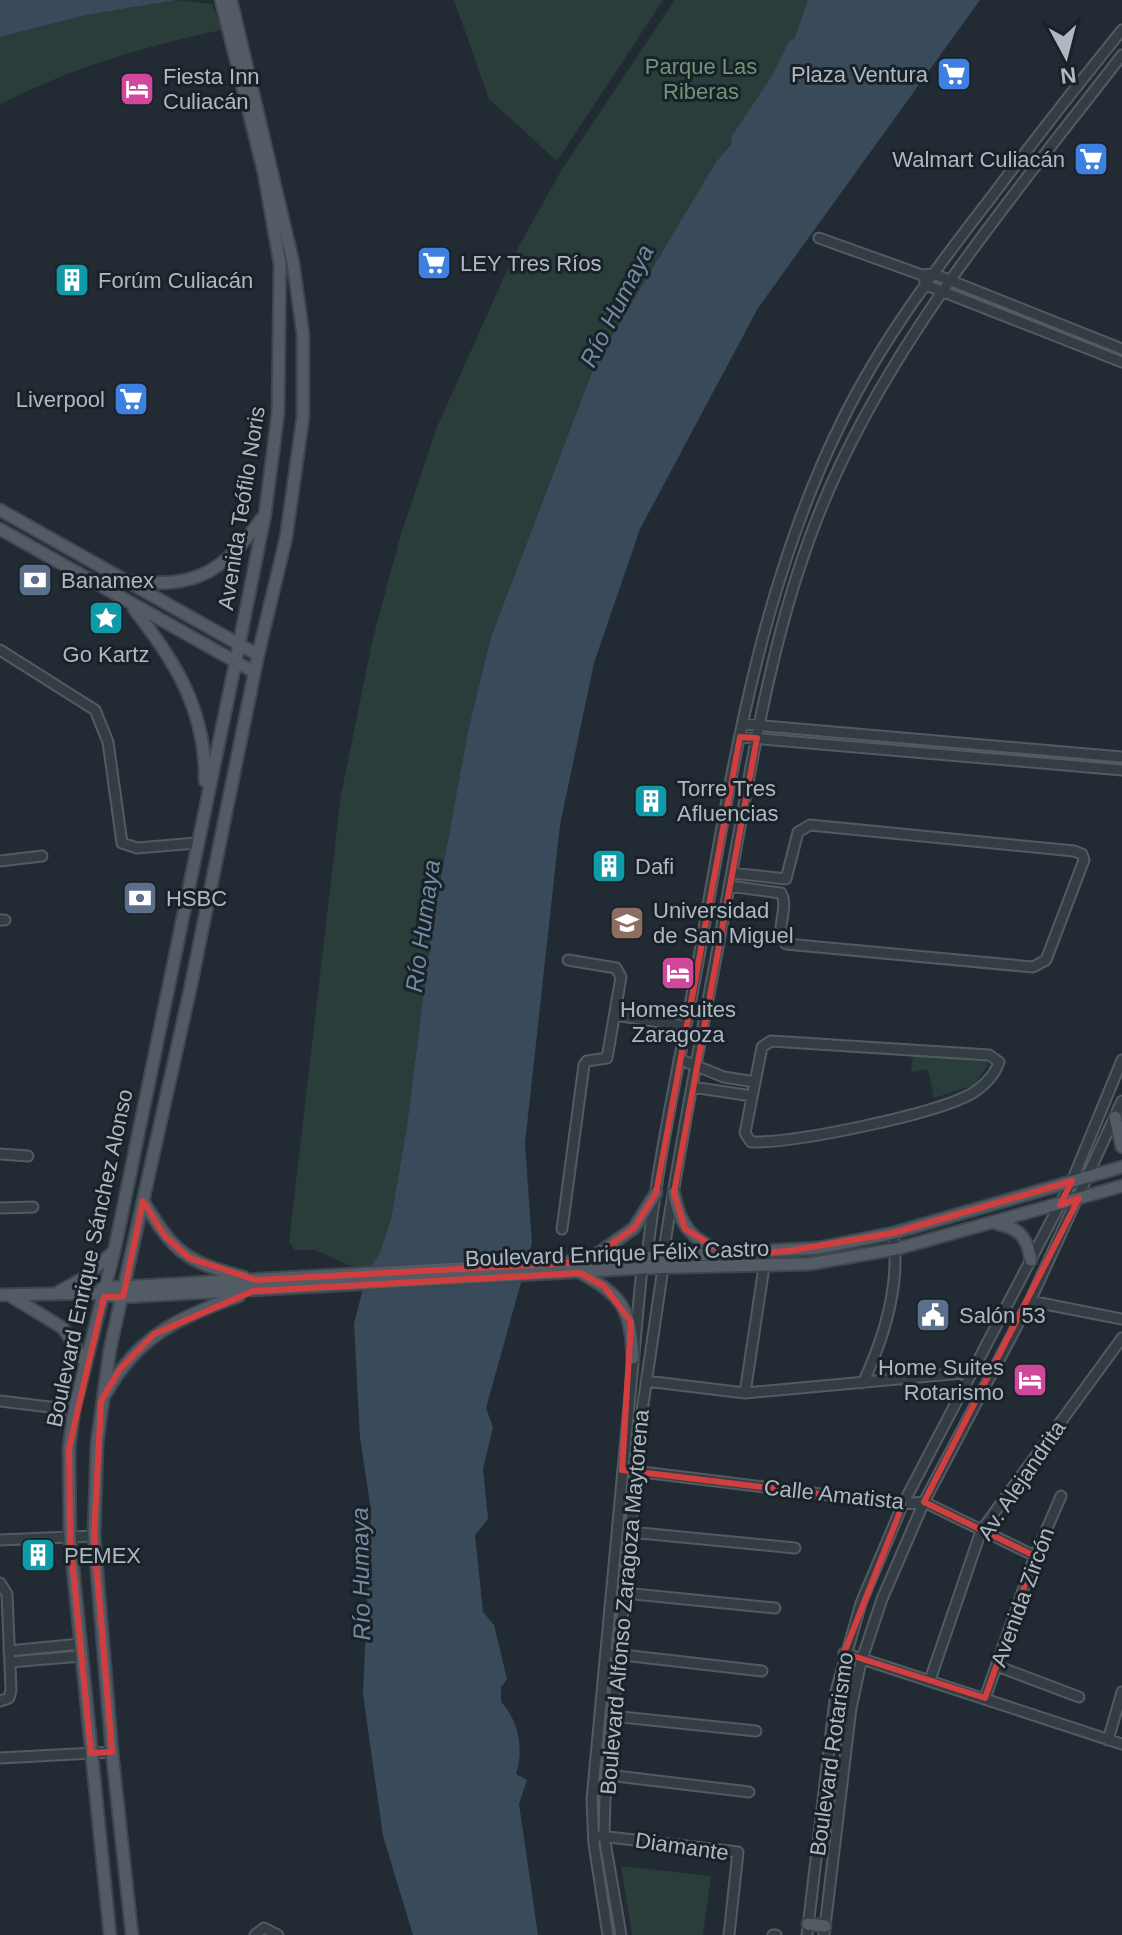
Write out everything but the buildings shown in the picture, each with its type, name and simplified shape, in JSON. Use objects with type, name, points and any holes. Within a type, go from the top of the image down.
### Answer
[{"type":"main road","name":"Avenida Teófilo Noris","points":[[221,0],[293,262],[305,370],[295,492],[254,672]]},
{"type":"main road","name":"Avenida Teófilo Noris","points":[[231,0],[264,151],[281,296],[278,413],[265,514],[239,645]]},
{"type":"main road","points":[[0,510],[258,655]]},
{"type":"main road","points":[[127,580],[163,584],[197,578],[228,560],[265,514]]},
{"type":"main road","points":[[0,529],[254,672]]},
{"type":"main road","points":[[129,602],[170,656],[188,689],[203,741],[204,802]]},
{"type":"main road","name":"Boulevard Enrique Sánchez Alonso","points":[[110,1935],[70,1538],[68,1471],[74,1410],[114,1252],[204,802],[239,645]]},
{"type":"main road","name":"Boulevard Enrique Sánchez Alonso","points":[[132,1935],[112,1752],[94,1536],[94,1473],[101,1401],[196,963],[254,672]]},
{"type":"main road","points":[[1115,1117],[1122,1147]]},
{"type":"main road","name":"Boulevard Enrique Félix Castro","points":[[105,1291],[552,1269],[818,1248],[893,1233],[1122,1167]]},
{"type":"main road","name":"Boulevard Enrique Félix Castro","points":[[663,1262],[764,1267],[809,1264],[896,1249],[1122,1186]]},
{"type":"main road","points":[[633,1358],[631,1322],[621,1301],[583,1267],[634,1228],[656,1193]]},
{"type":"main road","points":[[674,1193],[685,1229],[701,1243],[728,1255]]},
{"type":"main road","points":[[143,1201],[164,1235],[189,1258],[254,1286]]},
{"type":"main road","points":[[993,1224],[1018,1231],[1028,1246],[1031,1260]]},
{"type":"main road","points":[[54,1294],[84,1278],[114,1252]]},
{"type":"main road","points":[[101,1401],[120,1369],[154,1334],[254,1286]]},
{"type":"main road","points":[[4,1295],[105,1291]]},
{"type":"main road","points":[[4,1295],[63,1328],[85,1362]]},
{"type":"main road","points":[[808,1930],[824,1930]]},
{"type":"street","name":"Boulevard Alfonso Zaragoza Maytorena","points":[[621,1935],[604,1836],[622,1470],[633,1358],[645,1263],[685,1026],[740,737],[772,601],[803,506],[858,391],[924,280],[934,274],[1122,30]]},
{"type":"street","name":"Boulevard Alfonso Zaragoza Maytorena","points":[[608,1935],[593,1835],[592,1799],[612,1654],[624,1593],[646,1381],[692,1087],[781,626],[819,512],[871,403],[943,292],[1122,55]]},
{"type":"street","points":[[819,238],[924,280],[943,292],[1122,362]]},
{"type":"street","points":[[934,274],[1122,349]]},
{"type":"street","points":[[803,506],[819,512]]},
{"type":"street","points":[[0,650],[87,701],[101,719],[111,757],[122,843],[137,848],[196,843]]},
{"type":"street","points":[[743,724],[1122,757]]},
{"type":"street","points":[[740,737],[1122,770]]},
{"type":"street","points":[[729,886],[781,893],[785,906],[780,934],[786,944],[1036,966],[1047,957],[1084,860],[1074,851],[815,825],[798,832],[786,879],[732,873]]},
{"type":"street","points":[[0,861],[42,856]]},
{"type":"street","points":[[562,1229],[584,1065],[587,1061],[607,1058],[621,977],[619,970],[568,960]]},
{"type":"street","points":[[615,1015],[685,1026]]},
{"type":"street","points":[[771,1041],[989,1055],[999,1062],[995,1072],[982,1086],[949,1103],[888,1119],[757,1142],[745,1138],[755,1082],[762,1047],[771,1041]]},
{"type":"street","points":[[679,1059],[724,1077],[755,1082]]},
{"type":"street","name":"Boulevard Rotarismo","points":[[808,1930],[831,1722],[844,1653],[872,1570],[903,1504],[1072,1181],[1122,1060]]},
{"type":"street","points":[[722,1091],[724,1077]]},
{"type":"street","points":[[692,1087],[752,1096]]},
{"type":"street","name":"Boulevard Rotarismo","points":[[824,1930],[851,1708],[861,1662],[882,1599],[924,1502],[1030,1301],[1122,1101]]},
{"type":"street","points":[[0,1154],[28,1156]]},
{"type":"street","points":[[0,1208],[33,1207]]},
{"type":"street","points":[[863,1383],[881,1341],[896,1249],[893,1233]]},
{"type":"street","points":[[745,1393],[764,1267]]},
{"type":"street","points":[[1030,1301],[1122,1319]]},
{"type":"street","name":"Av. Alejandrita","points":[[930,1680],[981,1531],[1122,1338]]},
{"type":"street","points":[[646,1381],[745,1393],[974,1372]]},
{"type":"street","points":[[0,1401],[74,1410]]},
{"type":"street","name":"Calle Amatista","points":[[622,1470],[903,1504],[924,1502],[1035,1556]]},
{"type":"street","name":"Avenida Zircón","points":[[985,1698],[1035,1556],[1061,1496]]},
{"type":"street","points":[[630,1532],[795,1548]]},
{"type":"street","points":[[0,1540],[94,1536]]},
{"type":"street","points":[[0,1583],[7,1594],[11,1696],[0,1701]]},
{"type":"street","points":[[624,1593],[775,1608]]},
{"type":"street","points":[[9,1656],[80,1650]]},
{"type":"street","points":[[844,1653],[861,1662],[930,1680],[1122,1744]]},
{"type":"street","points":[[612,1654],[762,1671]]},
{"type":"street","points":[[997,1666],[1079,1697]]},
{"type":"street","points":[[1108,1740],[1122,1692]]},
{"type":"street","points":[[612,1716],[756,1731]]},
{"type":"street","points":[[0,1758],[112,1752]]},
{"type":"street","points":[[608,1775],[749,1792]]},
{"type":"street","name":"Diamante","points":[[593,1835],[738,1852],[729,1935]]},
{"type":"street","points":[[255,1935],[264,1928],[278,1935]]},
{"type":"highlighted area","points":[[740,737],[757,738],[674,1193],[685,1229],[728,1255],[788,1251],[893,1233],[1072,1181],[1060,1205],[1079,1198],[924,1502],[1035,1556],[985,1698],[844,1653],[903,1504],[622,1470],[631,1322],[604,1286],[580,1273],[253,1291],[154,1334],[120,1369],[101,1401],[94,1536],[112,1752],[91,1753],[70,1538],[69,1448],[104,1297],[123,1297],[143,1201],[164,1235],[189,1258],[256,1280],[586,1262],[634,1228],[656,1193]]},
{"type":"green space","points":[[176,0],[212,4],[222,30],[109,60],[0,104],[0,37],[86,15]]},
{"type":"green space","points":[[454,0],[663,0],[557,161],[489,99]]},
{"type":"green space","name":"Parque Las Riberas","points":[[675,0],[808,0],[808,7],[782,75],[753,119],[716,162],[595,364],[491,637],[468,731],[432,927],[407,1126],[391,1219],[380,1252],[367,1273],[315,1250],[295,1250],[289,1242],[341,795],[373,638],[401,534],[437,427],[513,257],[561,171]]},
{"type":"green space","points":[[913,1056],[986,1061],[988,1065],[974,1085],[934,1098],[928,1069],[911,1072]]},
{"type":"green space","points":[[621,1866],[711,1876],[703,1935],[632,1935]]},
{"type":"water","points":[[0,0],[176,0],[86,15],[0,37]]},
{"type":"water","points":[[808,0],[980,0],[758,308],[640,529],[594,663],[560,825],[525,1143],[532,1243],[486,1408],[493,1427],[483,1469],[488,1519],[475,1535],[483,1612],[494,1625],[507,1679],[501,1687],[501,1702],[516,1727],[520,1745],[516,1774],[527,1780],[519,1804],[538,1935],[413,1935],[383,1836],[363,1694],[371,1511],[360,1437],[354,1324],[367,1273],[380,1252],[391,1219],[407,1126],[432,927],[468,731],[491,637],[595,364],[716,162],[753,119],[782,75]]},
{"type":"waterway","name":"Río Humaya","points":[[739,140],[779,80],[795,47]]},
{"type":"place","name":"Plaza Ventura","points":[[954,74]]},
{"type":"place","name":"Fiesta Inn Culiacán","points":[[137,89]]},
{"type":"place","name":"Walmart Culiacán","points":[[1091,159]]},
{"type":"place","name":"LEY Tres Ríos","points":[[434,263]]},
{"type":"place","name":"Forúm Culiacán","points":[[72,280]]},
{"type":"place","name":"Liverpool","points":[[131,399]]},
{"type":"place","name":"Banamex","points":[[35,580]]},
{"type":"place","name":"Go Kartz","points":[[106,618]]},
{"type":"place","name":"Torre Tres Afluencias","points":[[651,801]]},
{"type":"place","name":"Dafi","points":[[609,866]]},
{"type":"place","name":"HSBC","points":[[140,898]]},
{"type":"place","name":"Universidad de San Miguel","points":[[627,923]]},
{"type":"place","name":"Homesuites Zaragoza","points":[[678,973]]},
{"type":"place","name":"Salón 53","points":[[933,1315]]},
{"type":"place","name":"Home Suites Rotarismo","points":[[1030,1380]]},
{"type":"place","name":"PEMEX","points":[[38,1555]]}]
